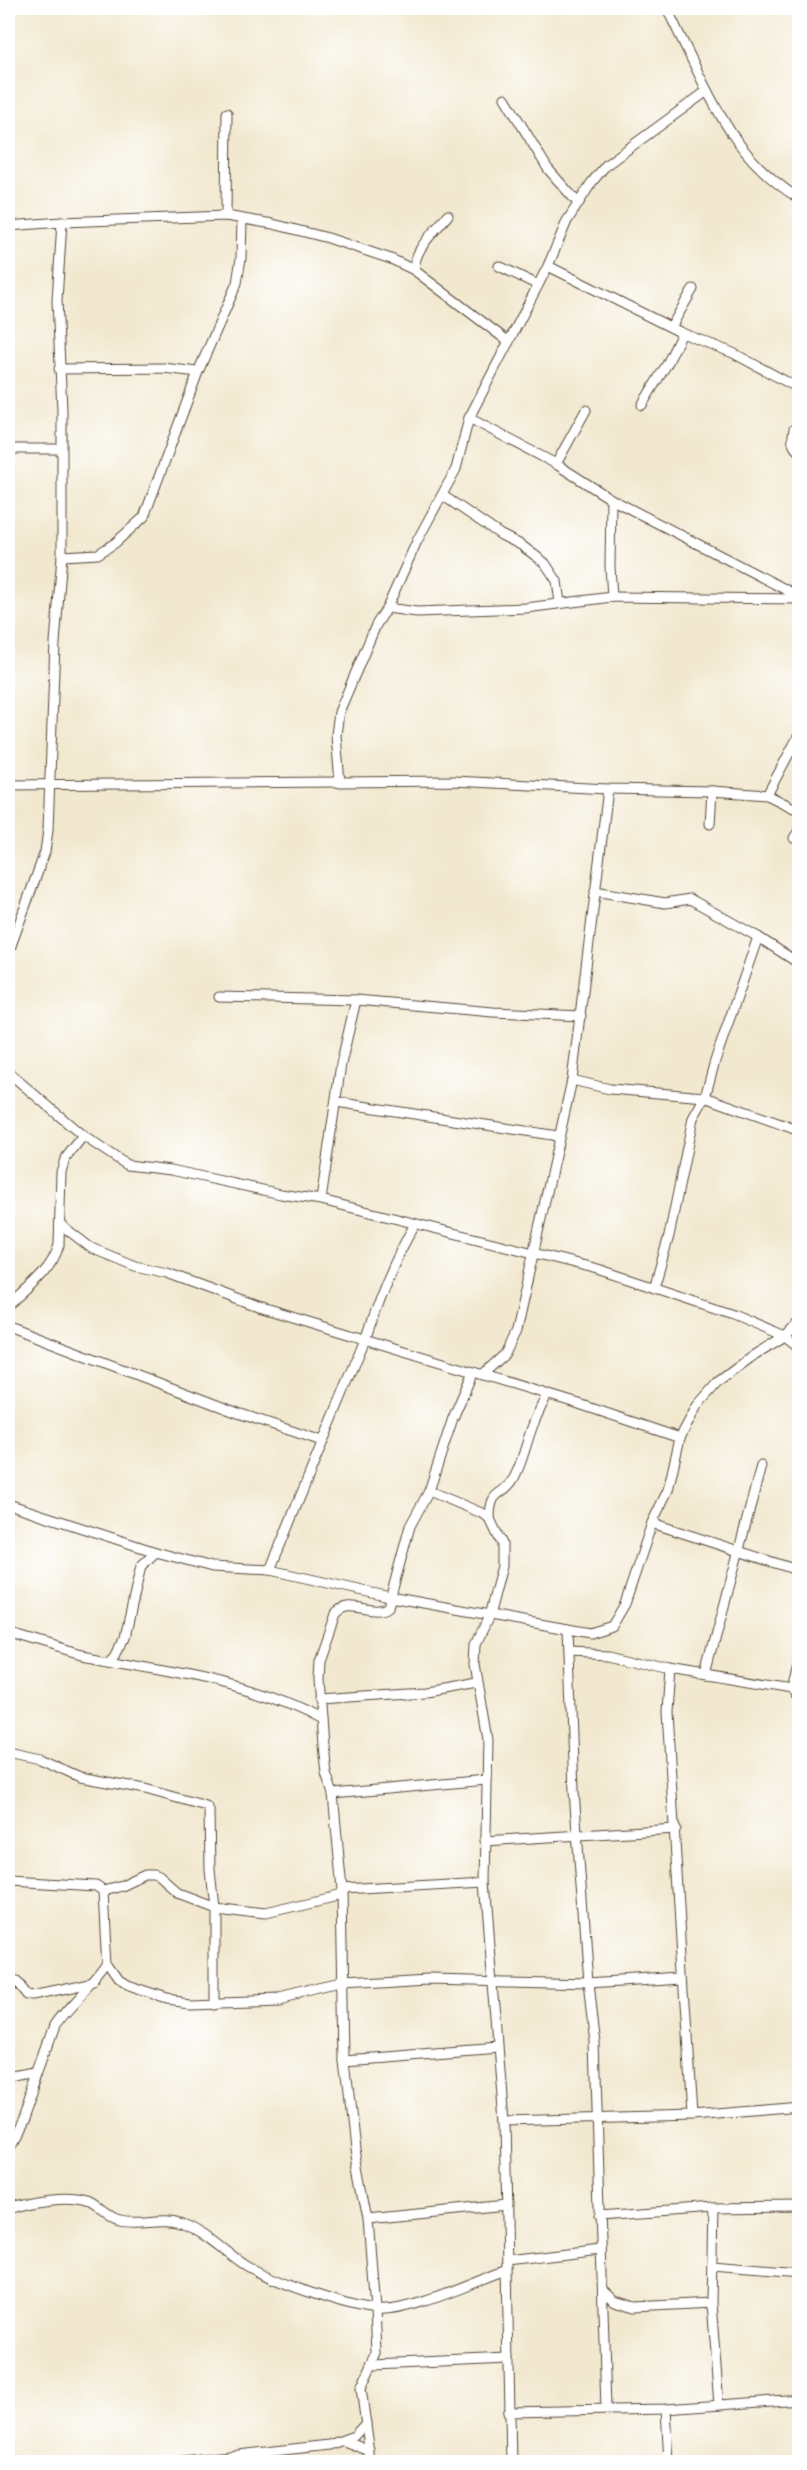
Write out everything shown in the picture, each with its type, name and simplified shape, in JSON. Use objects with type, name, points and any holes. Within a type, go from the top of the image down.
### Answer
[{"type":"street","points":[[668,8],[707,91],[733,138],[760,171],[779,186],[800,198]]},
{"type":"street","points":[[340,783],[336,735],[339,712],[376,625],[387,608],[417,541],[456,469],[469,418],[548,266],[563,229],[578,203],[606,165],[707,91]]},
{"type":"street","points":[[505,98],[548,169],[578,203]]},
{"type":"street","points":[[226,216],[227,113]]},
{"type":"street","points":[[8,226],[226,216],[273,224],[328,238],[391,259],[414,270],[509,342]]},
{"type":"street","points":[[414,270],[418,251],[448,216]]},
{"type":"street","points":[[62,556],[98,554],[115,543],[144,517],[198,372],[237,283],[242,258],[242,220]]},
{"type":"street","points":[[8,954],[45,852],[50,786],[55,642],[62,556],[57,300],[62,222]]},
{"type":"street","points":[[499,266],[538,285]]},
{"type":"street","points":[[548,266],[682,333],[733,353],[800,389]]},
{"type":"street","points":[[671,327],[693,289]]},
{"type":"street","points":[[642,405],[667,364],[682,333]]},
{"type":"street","points":[[59,369],[163,368],[198,372]]},
{"type":"street","points":[[556,464],[586,410]]},
{"type":"street","points":[[469,418],[556,464],[611,499],[800,598]]},
{"type":"street","points":[[794,429],[792,442],[800,452]]},
{"type":"street","points":[[8,449],[61,449]]},
{"type":"street","points":[[442,495],[501,535],[521,545],[544,563],[557,581],[560,603]]},
{"type":"street","points":[[611,499],[612,597]]},
{"type":"street","points":[[387,608],[417,612],[526,608],[612,597],[800,598]]},
{"type":"street","points":[[767,795],[800,733]]},
{"type":"street","points":[[8,785],[454,781],[767,795],[800,811]]},
{"type":"street","points":[[370,2463],[361,2388],[363,2380],[374,2365],[377,2353],[375,2310],[368,2219],[355,2150],[345,2059],[342,1892],[333,1794],[326,1773],[319,1699],[319,1660],[335,1614],[345,1606],[378,1611],[388,1607],[410,1526],[429,1491],[453,1418],[478,1374],[505,1354],[512,1344],[535,1253],[558,1136],[572,1080],[608,789]]},
{"type":"street","points":[[710,824],[712,791]]},
{"type":"street","points":[[794,838],[800,829]]},
{"type":"street","points":[[595,891],[665,903],[690,899],[800,964]]},
{"type":"street","points":[[654,1288],[669,1236],[693,1118],[705,1097],[715,1061],[759,938]]},
{"type":"street","points":[[219,998],[356,1000],[493,1012],[581,1016]]},
{"type":"street","points":[[321,1200],[341,1064],[356,1000]]},
{"type":"street","points":[[8,1072],[83,1136],[127,1166],[171,1170],[376,1212],[415,1224],[598,1269],[733,1314],[785,1336],[800,1348]]},
{"type":"street","points":[[572,1080],[610,1089],[705,1097],[800,1131]]},
{"type":"street","points":[[336,1102],[558,1136]]},
{"type":"street","points":[[8,1307],[48,1268],[56,1255],[60,1224],[61,1172],[65,1159],[83,1136]]},
{"type":"street","points":[[60,1224],[91,1248],[135,1266],[167,1273],[259,1307],[366,1337],[680,1438]]},
{"type":"street","points":[[270,1570],[399,1252],[415,1224]]},
{"type":"street","points":[[8,1504],[156,1552],[212,1567],[270,1570],[390,1597],[590,1633],[612,1626],[625,1604],[652,1523],[668,1490],[680,1438],[697,1406],[718,1383],[754,1355],[785,1336],[800,1321]]},
{"type":"street","points":[[8,1326],[238,1413],[322,1441]]},
{"type":"street","points":[[511,2463],[508,2412],[504,2121],[485,1882],[484,1841],[488,1740],[476,1683],[476,1644],[489,1616],[502,1566],[502,1544],[490,1519],[492,1500],[500,1490],[510,1486],[547,1395]]},
{"type":"street","points":[[706,1675],[761,1466]]},
{"type":"street","points":[[429,1491],[469,1506],[490,1519]]},
{"type":"street","points":[[652,1523],[800,1571]]},
{"type":"street","points":[[110,1660],[117,1653],[125,1638],[141,1566],[156,1552]]},
{"type":"street","points":[[568,1629],[574,1791],[588,1983],[595,2042],[606,2409]]},
{"type":"street","points":[[8,1633],[82,1655],[231,1684],[303,1710],[321,1720]]},
{"type":"street","points":[[570,1652],[617,1656],[796,1695],[800,1650]]},
{"type":"street","points":[[670,1669],[667,1712],[692,2116]]},
{"type":"street","points":[[319,1699],[425,1692],[476,1683]]},
{"type":"street","points":[[8,1752],[40,1759],[80,1777],[145,1789],[206,1806],[210,1813],[210,1869],[214,1907],[214,2002]]},
{"type":"street","points":[[333,1794],[486,1780]]},
{"type":"street","points":[[484,1841],[676,1829]]},
{"type":"street","points":[[103,1891],[122,1886],[145,1875],[154,1875],[177,1893],[214,1907],[257,1913],[276,1912],[342,1892],[485,1882]]},
{"type":"street","points":[[8,1881],[85,1884],[96,1886],[103,1891]]},
{"type":"street","points":[[103,1891],[107,1964],[119,1981],[141,1991],[174,2000],[214,2002],[276,1999],[344,1984],[430,1979],[588,1983],[682,1977]]},
{"type":"street","points":[[8,2147],[22,2120],[55,2026],[95,1983],[107,1964]]},
{"type":"street","points":[[8,1980],[14,1980],[26,1995],[32,1996],[95,1983]]},
{"type":"street","points":[[345,2059],[497,2047]]},
{"type":"street","points":[[8,2079],[38,2073]]},
{"type":"street","points":[[504,2121],[692,2116],[800,2107]]},
{"type":"street","points":[[8,2209],[51,2200],[73,2199],[90,2202],[113,2218],[123,2221],[162,2218],[180,2222],[196,2228],[245,2265],[276,2279],[339,2301],[375,2310],[391,2310],[409,2306],[507,2265],[600,2250]]},
{"type":"street","points":[[368,2219],[506,2205]]},
{"type":"street","points":[[599,2216],[713,2208],[800,2207]]},
{"type":"street","points":[[713,2208],[711,2303],[719,2405]]},
{"type":"street","points":[[712,2266],[800,2273]]},
{"type":"street","points":[[603,2290],[615,2301],[635,2307],[711,2303]]},
{"type":"street","points":[[374,2365],[509,2359]]},
{"type":"street","points":[[508,2412],[666,2409],[800,2399]]},
{"type":"street","points":[[666,2409],[669,2463]]},
{"type":"street","points":[[174,2463],[329,2445],[354,2436],[366,2423]]},
{"type":"street","points":[[344,2440],[369,2451]]}]
